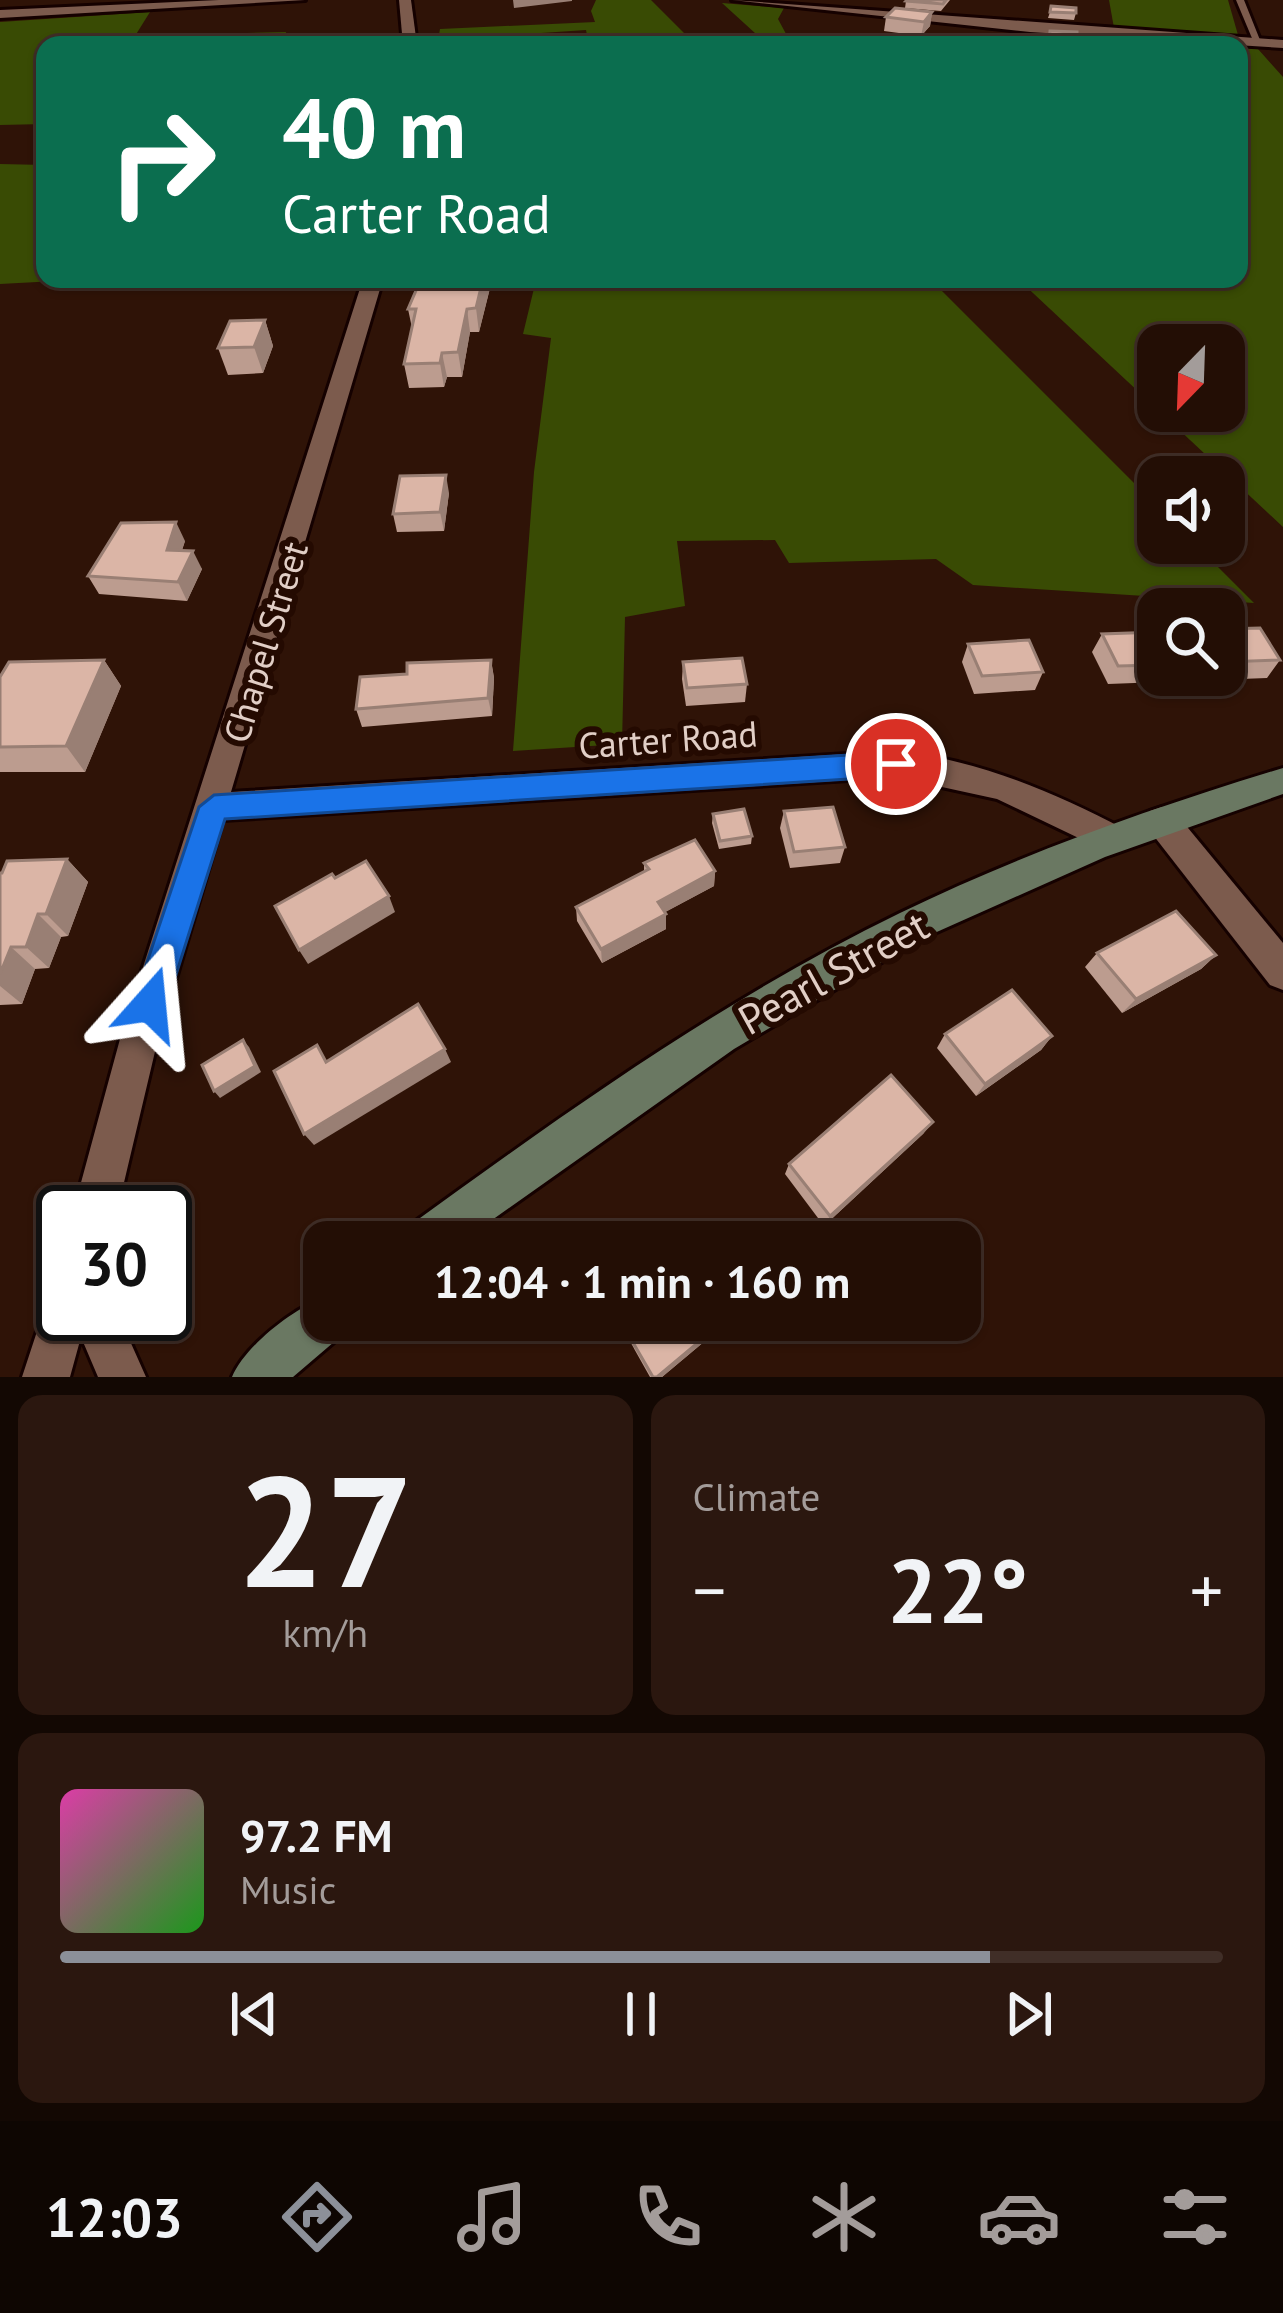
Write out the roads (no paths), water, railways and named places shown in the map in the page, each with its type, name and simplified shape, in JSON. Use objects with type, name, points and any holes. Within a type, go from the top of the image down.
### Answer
[{"type":"main road","name":"Pearl Street","points":[[454,1221],[611,1108],[814,978],[992,888],[1112,839],[1283,781]]},
{"type":"main road","points":[[256,1377],[303,1338]]},
{"type":"street","points":[[0,14],[299,0]]},
{"type":"street","points":[[405,0],[409,36]]},
{"type":"street","points":[[738,0],[1174,36]]},
{"type":"street","points":[[1248,42],[1283,44]]},
{"type":"street","name":"Chapel Street","points":[[102,1185],[139,1039],[370,288]]},
{"type":"street","name":"Carter Road","points":[[214,807],[896,764],[979,778],[1050,806],[1112,839]]},
{"type":"street","points":[[1162,821],[1283,972]]},
{"type":"street","points":[[46,1377],[56,1341]]},
{"type":"street","points":[[106,1341],[122,1377]]},
{"type":"lane","points":[[1240,0],[1259,43]]}]
